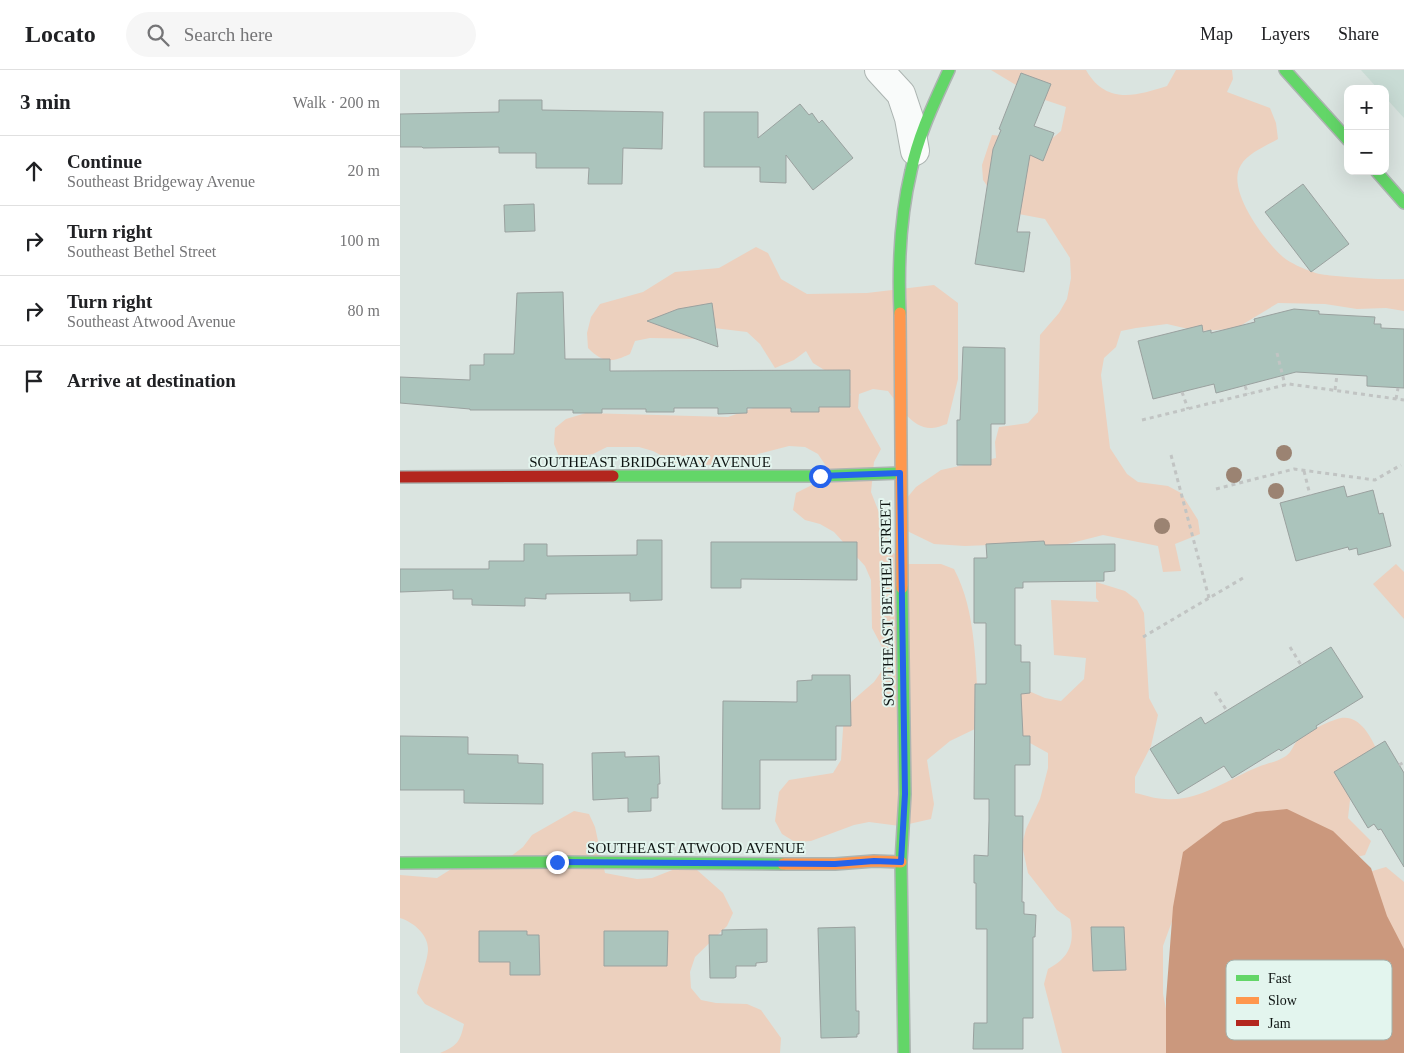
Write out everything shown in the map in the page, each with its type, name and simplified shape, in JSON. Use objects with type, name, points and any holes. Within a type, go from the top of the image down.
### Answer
[{"type":"street","points":[[879,70],[901,94],[915,151]]},
{"type":"street","name":"SOUTHEAST BETHEL STREET","points":[[904,1053],[901,862],[905,794],[899,291],[904,206],[915,151],[928,116],[949,70]]},
{"type":"street","points":[[1285,70],[1344,136]]},
{"type":"street","points":[[1380,175],[1404,203]]},
{"type":"street","name":"SOUTHEAST BRIDGEWAY AVENUE","points":[[400,477],[820,476],[900,473]]},
{"type":"street","name":"SOUTHEAST ATWOOD AVENUE","points":[[400,863],[835,864],[874,861],[901,862]]},
{"type":"path","points":[[1277,354],[1284,385]]},
{"type":"path","points":[[1335,390],[1337,375]]},
{"type":"path","points":[[1142,420],[1289,384],[1404,400]]},
{"type":"path","points":[[1245,386],[1248,394]]},
{"type":"path","points":[[1396,399],[1398,388]]},
{"type":"path","points":[[1182,392],[1188,409]]},
{"type":"path","points":[[1171,455],[1209,598]]},
{"type":"path","points":[[1216,489],[1294,469],[1375,480],[1401,465]]},
{"type":"path","points":[[1304,470],[1310,496]]},
{"type":"path","points":[[1143,637],[1243,578]]},
{"type":"path","points":[[1290,647],[1301,665]]},
{"type":"path","points":[[1216,692],[1227,710]]},
{"type":"path","points":[[1399,764],[1404,762]]},
{"type":"shaded area","points":[[991,70],[1086,70],[1103,89],[1122,95],[1133,95],[1167,86],[1176,70],[1232,70],[1233,79],[1227,92],[1270,108],[1276,123],[1278,139],[1248,157],[1241,165],[1237,175],[1238,187],[1249,214],[1275,249],[1297,266],[1316,273],[1362,278],[1404,279],[1404,311],[1386,308],[1357,309],[1325,304],[1278,303],[1235,329],[1197,331],[1167,324],[1121,331],[1116,347],[1104,358],[1101,375],[1110,448],[1127,474],[1138,482],[1168,486],[1181,493],[1198,520],[1200,534],[1175,544],[1181,571],[1163,572],[1158,546],[1103,535],[1044,550],[1015,544],[965,546],[934,544],[903,529],[906,499],[916,487],[941,470],[996,458],[995,442],[999,427],[1028,423],[1038,412],[1040,335],[1059,313],[1067,299],[1071,278],[1070,258],[1045,219],[1014,213],[1001,206],[983,180],[982,165],[992,135],[1049,141],[1061,131],[1066,107],[1036,97]]},
{"type":"shaded area","points":[[1361,70],[1404,70],[1404,118],[1389,101],[1389,85],[1374,85]]},
{"type":"shaded area","points":[[756,247],[768,253],[781,279],[807,294],[867,293],[934,285],[958,303],[958,379],[947,424],[932,428],[918,425],[901,409],[888,391],[873,389],[859,394],[858,408],[881,449],[874,462],[871,492],[887,533],[886,548],[909,564],[941,564],[954,569],[962,586],[971,621],[979,715],[977,728],[950,741],[927,760],[934,804],[931,819],[900,826],[869,822],[854,825],[811,841],[795,842],[782,834],[775,821],[779,792],[789,780],[833,773],[841,760],[844,714],[852,701],[874,682],[883,669],[887,656],[872,628],[871,580],[865,566],[834,532],[820,524],[805,520],[793,510],[796,493],[822,480],[826,466],[818,454],[805,447],[789,446],[758,454],[744,463],[681,466],[653,451],[639,447],[607,447],[593,454],[560,459],[554,444],[555,428],[566,419],[586,413],[728,417],[756,407],[824,406],[851,395],[844,382],[813,363],[806,351],[794,360],[775,368],[760,344],[747,332],[714,328],[701,339],[650,338],[635,341],[630,354],[612,360],[598,357],[588,348],[587,333],[591,317],[600,304],[643,292],[675,272],[719,268]]},
{"type":"shaded area","points":[[1396,564],[1404,572],[1404,619],[1373,584]]},
{"type":"shaded area","points":[[1096,582],[1125,591],[1137,600],[1144,613],[1149,698],[1158,715],[1151,746],[1135,777],[1135,793],[1154,798],[1178,799],[1213,789],[1258,767],[1283,758],[1290,753],[1297,741],[1305,734],[1341,718],[1353,720],[1363,727],[1371,737],[1376,748],[1362,791],[1350,800],[1348,818],[1371,841],[1365,855],[1179,902],[1163,946],[1163,994],[1175,1053],[1062,1053],[1044,984],[1048,969],[1066,954],[1072,935],[1070,919],[1057,910],[1028,873],[1022,845],[1026,829],[1040,799],[1048,768],[1048,753],[1021,738],[1011,696],[1024,689],[1045,698],[1061,701],[1084,679],[1086,658],[1054,655],[1051,600],[1099,602],[1096,598]]},
{"type":"shaded area","points":[[1287,809],[1333,831],[1371,868],[1387,916],[1404,949],[1404,1053],[1166,1053],[1166,999],[1173,907],[1183,852],[1223,822],[1256,812]]},
{"type":"shaded area","points":[[574,811],[589,814],[595,827],[605,873],[637,879],[652,878],[680,867],[697,870],[723,893],[733,913],[727,926],[695,957],[690,972],[691,988],[701,1000],[716,1003],[747,1004],[761,1010],[781,1038],[780,1053],[440,1053],[457,1043],[464,1024],[425,1004],[417,993],[428,949],[425,938],[419,929],[410,922],[400,918],[400,875],[437,878],[464,861],[510,857],[523,847],[532,835]]},
{"type":"shaded area","points":[[1386,867],[1404,882],[1404,969],[1369,872]]},
{"type":"building","points":[[1021,73],[1051,84],[1034,126],[1054,133],[1043,161],[1030,155],[1017,232],[1030,232],[1024,272],[975,264],[993,149]]},
{"type":"building","points":[[499,100],[542,100],[542,110],[663,112],[662,149],[623,148],[622,184],[588,184],[589,168],[536,168],[536,153],[499,153],[499,147],[400,147],[400,114],[499,112]]},
{"type":"building","points":[[800,104],[809,115],[812,113],[819,123],[822,120],[853,158],[813,190],[786,155],[786,183],[760,182],[760,167],[704,167],[704,112],[758,112],[758,138]]},
{"type":"building","points":[[1303,184],[1349,244],[1311,272],[1265,212]]},
{"type":"building","points":[[534,204],[535,231],[505,232],[504,205]]},
{"type":"building","points":[[563,292],[565,359],[610,359],[610,371],[850,370],[850,407],[819,407],[819,412],[791,412],[791,408],[747,408],[747,413],[718,414],[718,408],[674,408],[674,412],[646,412],[646,409],[602,409],[602,413],[573,413],[573,410],[470,410],[400,403],[400,377],[470,380],[470,365],[484,365],[484,354],[514,354],[517,293]]},
{"type":"building","points":[[712,303],[718,347],[647,321],[678,309]]},
{"type":"building","points":[[1294,309],[1319,311],[1319,314],[1375,317],[1374,324],[1381,324],[1381,328],[1404,329],[1404,388],[1367,386],[1367,376],[1296,372],[1216,393],[1214,384],[1153,399],[1138,341],[1202,325],[1203,332],[1211,330],[1211,333],[1255,322],[1254,319]]},
{"type":"building","points":[[963,347],[1005,348],[1005,424],[991,424],[991,465],[957,465],[957,420],[960,420]]},
{"type":"building","points":[[1344,486],[1347,497],[1373,490],[1379,514],[1383,513],[1391,546],[1358,555],[1357,548],[1349,550],[1348,547],[1296,561],[1280,503]]},
{"type":"building","points":[[637,540],[662,540],[662,600],[630,601],[630,593],[546,594],[546,599],[525,598],[525,606],[472,605],[472,599],[453,599],[453,590],[400,592],[400,569],[489,569],[489,561],[524,561],[524,544],[547,544],[547,556],[637,555]]},
{"type":"building","points":[[1044,541],[1045,545],[1115,544],[1115,571],[1104,572],[1104,581],[1023,582],[1023,588],[1015,588],[1015,645],[1021,645],[1021,662],[1030,662],[1030,693],[1021,694],[1023,736],[1030,736],[1030,765],[1015,765],[1015,816],[1023,816],[1022,902],[1024,902],[1024,914],[1036,915],[1035,937],[1033,937],[1033,1018],[1023,1018],[1023,1049],[973,1049],[974,1023],[987,1023],[987,929],[976,929],[974,855],[988,856],[989,820],[989,799],[974,799],[975,684],[986,684],[986,623],[974,623],[974,558],[987,558],[986,544]]},
{"type":"building","points":[[711,542],[857,542],[857,580],[741,579],[741,588],[711,588]]},
{"type":"building","points":[[1331,647],[1363,697],[1316,726],[1317,728],[1281,751],[1279,749],[1232,778],[1224,766],[1178,794],[1150,749],[1201,717],[1205,724]]},
{"type":"building","points":[[812,675],[850,675],[851,726],[836,726],[836,760],[760,760],[760,809],[722,809],[723,701],[797,702],[797,681],[812,680]]},
{"type":"building","points":[[400,736],[468,737],[468,754],[518,755],[518,763],[543,764],[543,804],[464,803],[464,790],[400,790]]},
{"type":"building","points":[[1385,741],[1404,773],[1404,867],[1381,829],[1378,830],[1374,824],[1368,828],[1334,772]]},
{"type":"building","points":[[625,752],[625,757],[659,756],[660,784],[658,784],[658,798],[651,798],[651,811],[628,812],[628,798],[593,800],[592,753]]},
{"type":"building","points":[[855,927],[856,1011],[859,1011],[859,1034],[857,1034],[857,1037],[821,1038],[818,928]]},
{"type":"building","points":[[1091,927],[1124,927],[1126,970],[1093,971]]},
{"type":"building","points":[[767,929],[767,962],[756,963],[756,966],[736,966],[736,977],[734,978],[710,978],[709,935],[722,935],[722,930]]},
{"type":"building","points":[[479,931],[527,931],[527,935],[539,935],[540,975],[510,975],[510,962],[479,962]]},
{"type":"building","points":[[604,931],[668,931],[667,966],[604,966]]},
{"type":"traffic: fast","points":[[900,313],[899,277],[907,188],[922,132],[949,70]]},
{"type":"traffic: fast","points":[[1285,70],[1344,136]]},
{"type":"traffic: fast","points":[[1380,175],[1404,203]]},
{"type":"traffic: fast","points":[[613,476],[820,476],[900,473]]},
{"type":"traffic: fast","points":[[902,588],[905,794],[901,862],[904,1053]]},
{"type":"traffic: fast","points":[[400,863],[783,864]]},
{"type":"traffic: slow","points":[[900,313],[902,588]]},
{"type":"traffic: slow","points":[[783,864],[901,862]]},
{"type":"traffic: jam","points":[[400,477],[613,476]]},
{"type":"route","points":[[557,862],[835,864],[874,861],[901,862],[905,794],[900,473],[820,476]]}]
